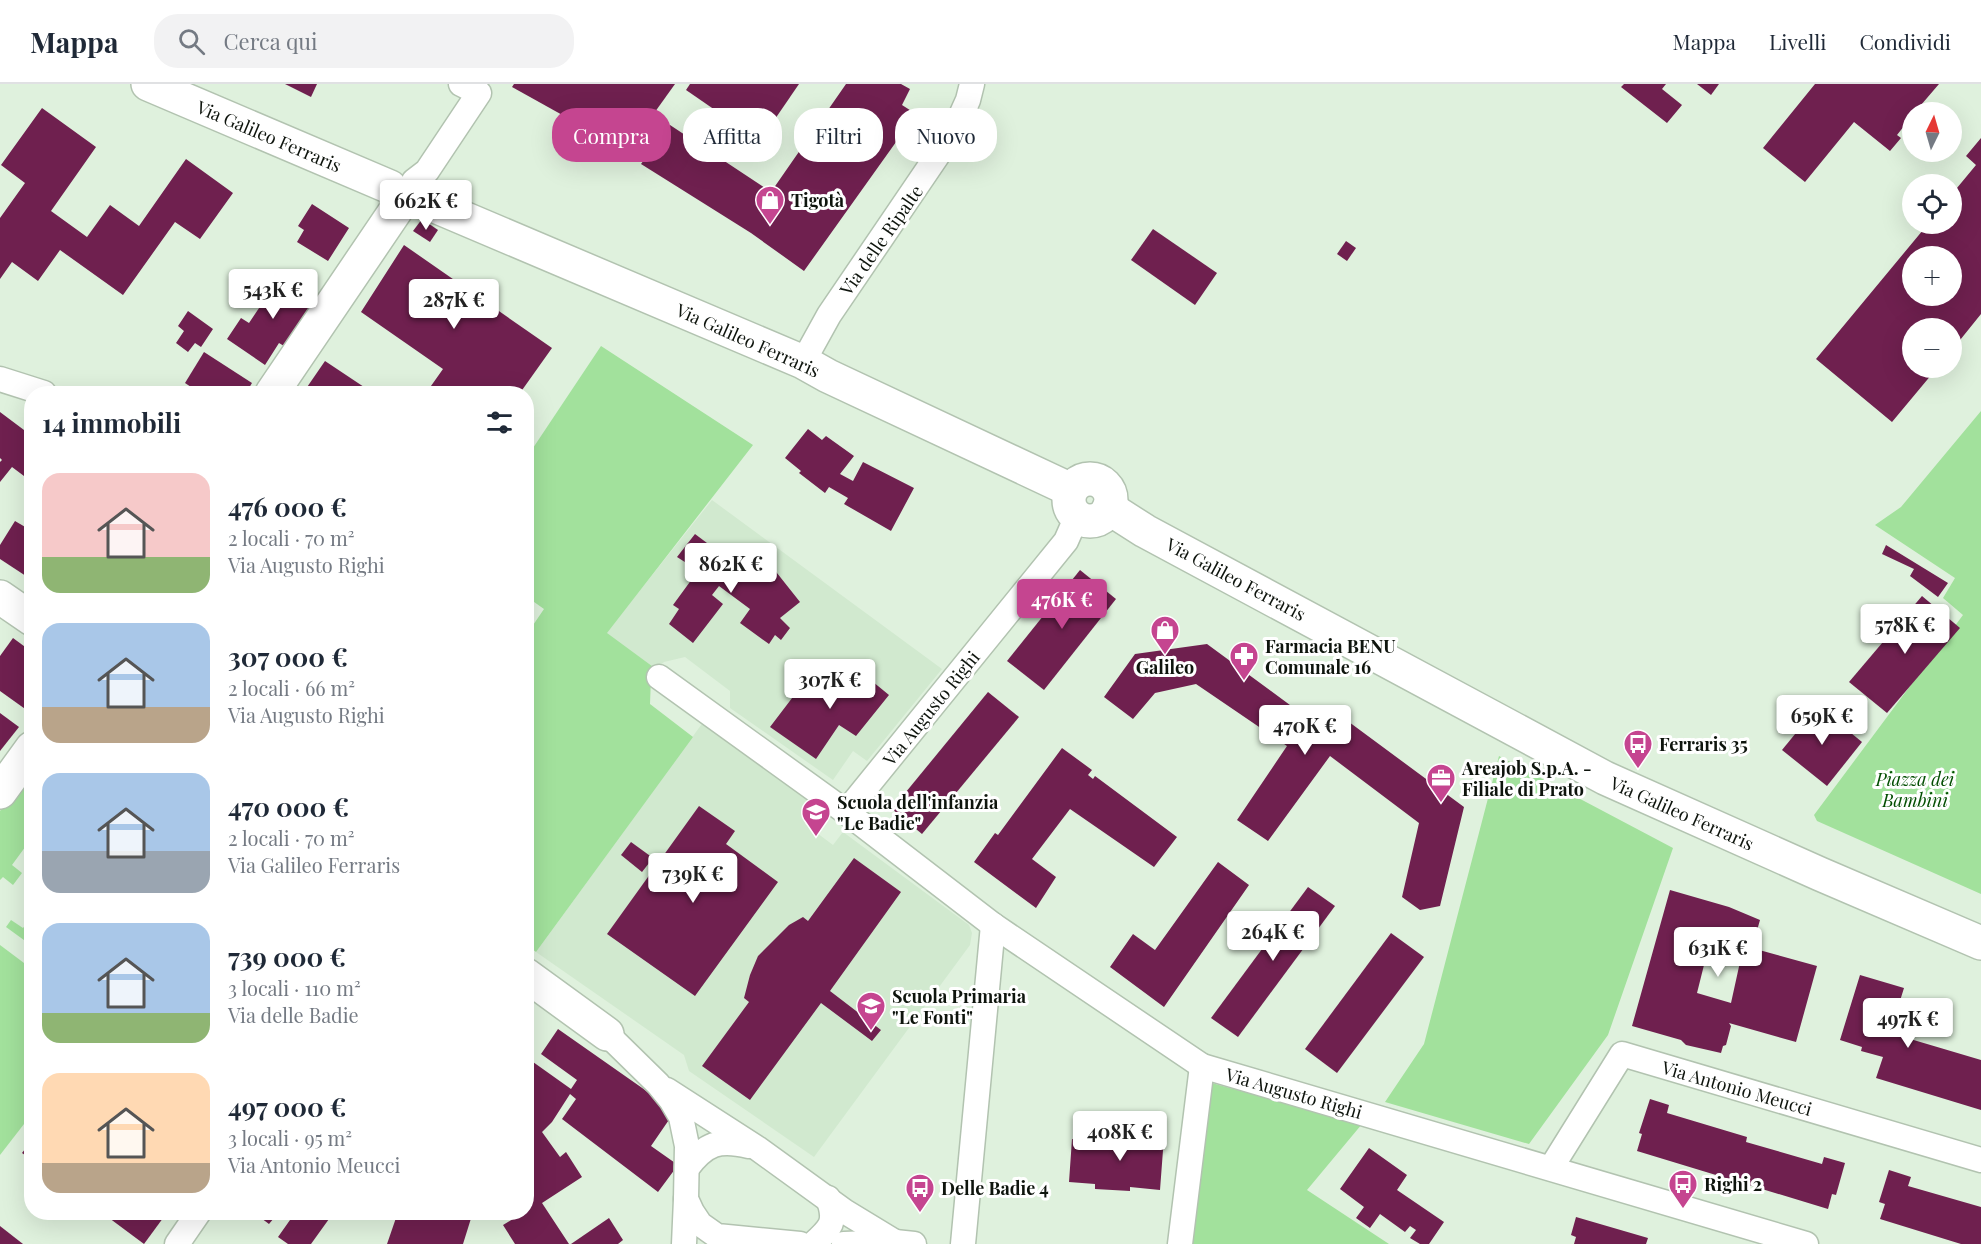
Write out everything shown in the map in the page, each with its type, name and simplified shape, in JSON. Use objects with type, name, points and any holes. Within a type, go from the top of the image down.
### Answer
[{"type":"street","name":"Via Galileo Ferraris","points":[[148,84],[803,362],[1074,503],[1076,483],[1093,479],[1100,481],[1109,491],[1111,501],[1109,508],[1145,531],[1605,778],[1981,943]]},
{"type":"street","points":[[277,386],[405,194],[427,171],[478,93],[461,84]]},
{"type":"street","name":"Via delle Ripalte","points":[[803,362],[829,315],[954,131],[968,100],[972,84]]},
{"type":"street","points":[[0,379],[24,387]]},
{"type":"street","name":"Via Augusto Righi","points":[[846,812],[1066,541],[1074,503]]},
{"type":"street","points":[[0,597],[24,614]]},
{"type":"street","name":"Via Augusto Righi","points":[[659,677],[846,812],[993,925],[1202,1066],[1806,1244]]},
{"type":"street","points":[[0,792],[24,759]]},
{"type":"street","points":[[963,1244],[993,925]]},
{"type":"street","points":[[534,981],[607,1034],[658,1084],[681,1117],[687,1146],[684,1244]]},
{"type":"street","name":"Via Antonio Meucci","points":[[1551,1168],[1623,1054],[1981,1160]]},
{"type":"street","points":[[1180,1244],[1202,1066]]},
{"type":"street","points":[[658,1084],[757,1148],[844,1211],[905,1243]]},
{"type":"street","points":[[687,1168],[698,1154],[712,1145],[725,1142],[757,1148]]},
{"type":"street","points":[[813,1244],[830,1229],[831,1206],[828,1198]]},
{"type":"street","points":[[686,1199],[700,1224],[717,1236]]},
{"type":"street","points":[[177,1244],[194,1220]]},
{"type":"street","points":[[690,1244],[696,1240],[717,1236],[800,1244]]},
{"type":"street","points":[[844,1244],[905,1243]]},
{"type":"shaded area","points":[[712,500],[942,669],[867,761],[853,751],[833,780],[730,708],[730,691],[685,657],[664,662],[656,669],[606,633]]},
{"type":"shaded area","points":[[704,721],[818,802],[805,824],[833,845],[843,832],[969,925],[972,933],[970,945],[814,1157],[689,1071],[684,1055],[536,952]]},
{"type":"green space","points":[[601,346],[753,445],[607,633],[656,669],[651,677],[650,704],[693,737],[536,952],[534,950],[534,624],[544,609],[534,602],[534,446]]},
{"type":"green space","name":"Piazza dei Bambini","points":[[1981,411],[1981,894],[1817,821],[1814,815],[1963,615],[1943,598],[1955,578],[1875,525],[1901,507]]},
{"type":"green space","points":[[1499,756],[1673,848],[1608,1035],[1529,1144],[1385,1102],[1424,1044]]},
{"type":"green space","points":[[24,779],[24,849],[12,865],[22,873],[13,885],[3,877],[0,880],[0,811]]},
{"type":"green space","points":[[11,920],[23,928],[24,940],[6,927]]},
{"type":"green space","points":[[0,945],[24,963],[24,1124],[0,1155]]},
{"type":"green space","points":[[1208,1082],[1362,1124],[1307,1190],[1389,1244],[1191,1244]]},
{"type":"building","points":[[285,84],[317,84],[311,97]]},
{"type":"building","points":[[514,84],[675,84],[658,108],[552,109],[512,87]]},
{"type":"building","points":[[690,84],[799,84],[782,109],[712,108],[686,90]]},
{"type":"building","points":[[846,84],[901,84],[910,89],[902,105],[907,108],[895,108],[895,143],[883,160],[883,108],[829,108]]},
{"type":"building","points":[[1624,84],[1666,84],[1662,89],[1682,105],[1667,123],[1621,87]]},
{"type":"building","points":[[1697,84],[1719,84],[1711,95]]},
{"type":"building","points":[[1815,84],[1939,84],[1924,102],[1902,102],[1902,129],[1897,135],[1901,138],[1890,151],[1854,122],[1805,182],[1763,148]]},
{"type":"building","points":[[42,108],[96,147],[51,211],[87,237],[110,205],[139,226],[186,159],[233,193],[200,239],[175,222],[123,295],[60,250],[38,281],[12,262],[0,279],[0,218],[25,183],[1,165]]},
{"type":"building","points":[[671,126],[683,134],[683,162],[726,162],[771,192],[794,159],[794,162],[882,162],[804,271],[751,233],[641,164],[642,162],[671,162]]},
{"type":"building","points":[[1981,138],[1981,314],[1962,338],[1962,318],[1902,318],[1902,378],[1929,378],[1892,422],[1816,359],[1902,255],[1902,306],[1962,306],[1962,246],[1910,246],[1920,234],[1962,234],[1962,182],[1976,165],[1966,156]]},
{"type":"building","points":[[312,204],[349,228],[328,261],[297,242],[304,230],[298,226]]},
{"type":"building","points":[[422,219],[438,230],[430,242],[413,231]]},
{"type":"building","points":[[1153,229],[1217,273],[1195,305],[1131,260]]},
{"type":"building","points":[[1346,241],[1356,248],[1347,261],[1337,254]]},
{"type":"building","points":[[404,245],[552,348],[525,386],[431,386],[443,369],[361,312]]},
{"type":"building","points":[[282,274],[317,297],[284,346],[279,343],[265,365],[227,339],[241,318],[249,323]]},
{"type":"building","points":[[188,311],[213,329],[201,347],[195,343],[188,352],[176,343],[184,331],[178,326]]},
{"type":"building","points":[[204,352],[252,383],[250,386],[190,386],[185,383]]},
{"type":"building","points":[[325,361],[362,386],[308,386]]},
{"type":"building","points":[[0,412],[24,430],[24,476],[12,467],[0,482],[0,462],[2,460],[0,458]]},
{"type":"building","points":[[808,429],[822,440],[826,436],[854,456],[840,474],[853,481],[863,462],[914,488],[891,531],[844,504],[848,498],[829,487],[825,493],[799,473],[801,471],[785,458]]},
{"type":"building","points":[[15,521],[24,526],[24,575],[0,559],[0,545]]},
{"type":"building","points":[[695,534],[747,573],[754,565],[767,574],[773,568],[800,602],[780,618],[790,628],[781,640],[775,635],[769,644],[740,623],[750,609],[719,586],[712,595],[723,604],[693,643],[669,624],[679,609],[673,605],[692,579],[697,582],[702,573],[677,557]]},
{"type":"building","points":[[1886,545],[1948,583],[1938,597],[1910,576],[1914,569],[1882,554]]},
{"type":"building","points":[[1080,570],[1116,599],[1044,690],[1007,661]]},
{"type":"building","points":[[1922,596],[1960,628],[1887,713],[1849,682]]},
{"type":"building","points":[[13,638],[24,646],[24,708],[0,691],[0,656]]},
{"type":"building","points":[[1207,644],[1294,708],[1326,705],[1464,807],[1440,906],[1420,910],[1402,897],[1419,823],[1330,756],[1268,841],[1237,820],[1287,746],[1196,684],[1155,693],[1133,719],[1104,697],[1135,654]]},
{"type":"building","points":[[845,659],[889,695],[856,736],[839,725],[816,759],[770,727],[802,685],[818,696]]},
{"type":"building","points":[[988,692],[1019,717],[922,834],[892,809]]},
{"type":"building","points":[[1818,706],[1862,742],[1827,786],[1782,750]]},
{"type":"building","points":[[0,713],[19,727],[0,751]]},
{"type":"building","points":[[1062,748],[1092,770],[1088,775],[1093,779],[1095,776],[1177,837],[1154,867],[1070,809],[1032,859],[1056,877],[1036,908],[974,862],[995,833],[998,835]]},
{"type":"building","points":[[699,806],[735,831],[726,844],[778,882],[695,996],[607,934]]},
{"type":"building","points":[[631,842],[653,858],[642,872],[621,855]]},
{"type":"building","points":[[854,858],[901,892],[830,991],[881,1030],[872,1041],[821,1003],[750,1100],[702,1066],[749,1002],[744,998],[758,956],[789,925],[803,917],[808,921]]},
{"type":"building","points":[[1218,862],[1249,885],[1164,1007],[1110,967],[1133,934],[1155,950]]},
{"type":"building","points":[[1308,887],[1335,906],[1238,1037],[1211,1018]]},
{"type":"building","points":[[1670,890],[1729,907],[1760,920],[1752,948],[1817,966],[1796,1042],[1729,1023],[1731,1026],[1726,1045],[1723,1046],[1721,1053],[1686,1045],[1681,1040],[1632,1026]],"holes":[[[1707,953],[1740,962],[1731,1003],[1697,993]]]},
{"type":"building","points":[[1391,933],[1424,957],[1337,1073],[1305,1049]]},
{"type":"building","points":[[1860,975],[1904,988],[1890,1033],[1981,1060],[1981,1110],[1876,1078],[1883,1057],[1861,1051],[1862,1047],[1840,1040]]},
{"type":"building","points":[[558,1029],[675,1111],[651,1146],[678,1165],[658,1192],[562,1119],[576,1099],[570,1094],[552,1122],[542,1132],[560,1157],[566,1152],[582,1177],[542,1203],[569,1244],[515,1244],[503,1225],[511,1220],[534,1220],[534,1063],[571,1089],[577,1080],[541,1054]]},
{"type":"building","points":[[1650,1099],[1669,1105],[1667,1113],[1747,1137],[1746,1142],[1822,1164],[1824,1157],[1845,1163],[1836,1195],[1832,1194],[1828,1209],[1637,1151],[1642,1134],[1639,1133]]},
{"type":"building","points":[[1139,1123],[1160,1126],[1159,1136],[1164,1137],[1160,1190],[1130,1187],[1130,1191],[1095,1189],[1095,1184],[1069,1182],[1072,1139],[1107,1143],[1106,1148],[1125,1149],[1126,1130],[1138,1130]]},
{"type":"building","points":[[1369,1148],[1407,1175],[1397,1190],[1444,1222],[1429,1244],[1420,1244],[1410,1238],[1416,1230],[1410,1226],[1405,1232],[1380,1214],[1370,1228],[1356,1218],[1364,1207],[1340,1189]]},
{"type":"building","points":[[1889,1170],[1911,1177],[1908,1186],[1981,1207],[1981,1244],[1961,1244],[1880,1219],[1885,1204],[1879,1202]]},
{"type":"building","points":[[1576,1217],[1648,1238],[1646,1244],[1574,1244],[1576,1237],[1571,1235]]},
{"type":"building","points":[[609,1218],[623,1240],[618,1244],[571,1244]]},
{"type":"building","points":[[112,1220],[162,1220],[144,1244]]},
{"type":"building","points":[[290,1220],[328,1220],[311,1244],[288,1244],[278,1237]]},
{"type":"building","points":[[395,1220],[470,1220],[463,1244],[387,1244]]},
{"type":"building","points":[[0,1226],[23,1244],[0,1244]]},
{"type":"place","name":"Tigotà","points":[[770,226]]},
{"type":"place","name":"Galileo","points":[[1165,656]]},
{"type":"place","name":"Farmacia BENU Comunale 16","points":[[1244,682]]},
{"type":"place","name":"Ferraris 35","points":[[1638,770]]},
{"type":"place","name":"Areajob S.p.A. - Filiale di Prato","points":[[1441,804]]},
{"type":"place","name":"Scuola dell'infanzia \"Le Badie\"","points":[[816,838]]},
{"type":"place","name":"Scuola Primaria \"Le Fonti\"","points":[[871,1032]]},
{"type":"place","name":"Righi 2","points":[[1683,1210]]},
{"type":"place","name":"Delle Badie 4","points":[[920,1214]]}]
